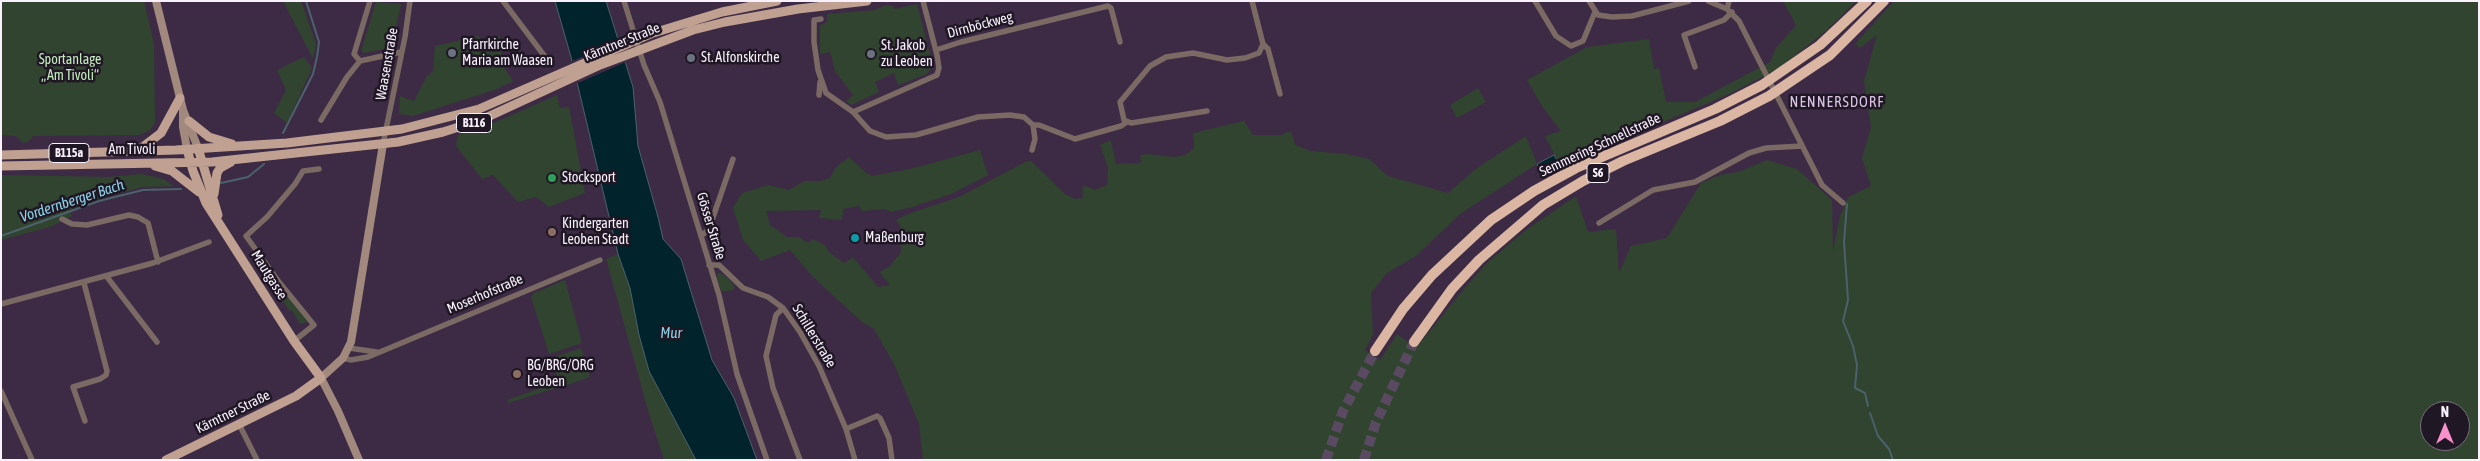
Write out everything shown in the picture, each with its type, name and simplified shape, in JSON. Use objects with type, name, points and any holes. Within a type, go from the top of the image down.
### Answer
[{"type":"highway","name":"Semmering Schnellstraße","points":[[1375,351],[1403,309],[1432,275],[1463,244],[1505,211],[1534,191],[1576,168],[1715,110],[1774,79],[1820,45],[1868,1]]},
{"type":"highway","name":"Semmering Schnellstraße","points":[[1414,342],[1452,289],[1479,260],[1543,205],[1583,180],[1623,161],[1720,121],[1780,89],[1830,55],[1884,1]]},
{"type":"main road","points":[[156,1],[183,110],[183,127],[188,149]]},
{"type":"main road","name":"Kärntner Straße","points":[[384,144],[443,132],[481,120],[543,87],[654,38],[722,12],[777,1]]},
{"type":"main road","name":"Kärntner Straße","points":[[654,38],[725,22],[867,1]]},
{"type":"main road","name":"Kärntner Straße","points":[[386,132],[479,109],[543,87]]},
{"type":"main road","points":[[138,150],[161,134],[180,98]]},
{"type":"main road","points":[[183,110],[189,121],[198,148]]},
{"type":"main road","points":[[189,121],[210,137],[240,146]]},
{"type":"main road","name":"B116","points":[[198,148],[302,142],[386,132]]},
{"type":"main road","points":[[359,460],[338,411],[321,378],[343,358],[349,348],[384,144]]},
{"type":"main road","name":"B116","points":[[203,166],[233,160],[384,144]]},
{"type":"main road","name":"Am Tivoli","points":[[1,155],[198,148]]},
{"type":"main road","name":"Mautgasse","points":[[198,148],[220,224]]},
{"type":"main road","name":"Mautgasse","points":[[188,149],[192,167],[203,196],[294,341],[321,378]]},
{"type":"main road","points":[[214,201],[216,174],[220,168],[233,160]]},
{"type":"main road","points":[[150,164],[172,171],[203,196]]},
{"type":"main road","name":"Am Tivoli","points":[[1,166],[150,164],[203,166]]},
{"type":"main road","name":"Kärntner Straße","points":[[166,460],[296,396],[321,378]]},
{"type":"street","points":[[360,61],[354,54],[370,1]]},
{"type":"street","name":"Waasenstraße","points":[[386,132],[410,1]]},
{"type":"street","points":[[503,1],[546,58]]},
{"type":"street","name":"Gösser Straße","points":[[624,1],[644,65],[660,102],[719,295],[737,374],[767,460]]},
{"type":"street","name":"Dirnböckweg","points":[[853,112],[937,75],[939,68],[936,50],[924,1]]},
{"type":"street","points":[[1252,1],[1263,44],[1268,49],[1280,94]]},
{"type":"street","points":[[1535,1],[1556,36],[1571,46],[1583,41],[1595,12]]},
{"type":"street","points":[[1589,1],[1595,12],[1602,16],[1632,16],[1689,1]]},
{"type":"street","points":[[1708,1],[1731,12]]},
{"type":"street","points":[[1729,1],[1731,12],[1822,185],[1843,203]]},
{"type":"street","name":"Dirnböckweg","points":[[936,50],[961,42],[1108,6],[1111,8],[1120,42]]},
{"type":"street","points":[[1695,67],[1684,35],[1724,20],[1731,12]]},
{"type":"street","points":[[822,19],[814,20],[815,51],[826,93],[853,112],[870,131],[886,137],[916,135],[959,122],[996,115],[1024,117],[1033,125],[1035,139],[1032,150]]},
{"type":"street","points":[[1126,122],[1122,116],[1121,99],[1150,66],[1156,62],[1174,55],[1193,53],[1227,60],[1245,58],[1259,52],[1263,44]]},
{"type":"street","points":[[321,120],[347,77],[360,61],[378,55],[401,52]]},
{"type":"street","points":[[819,95],[820,76]]},
{"type":"street","points":[[1033,125],[1039,125],[1075,139],[1121,126],[1126,122],[1136,123],[1207,111]]},
{"type":"street","points":[[384,144],[386,132]]},
{"type":"street","points":[[1599,223],[1653,190],[1662,186],[1695,182],[1749,153],[1766,148],[1802,146]]},
{"type":"street","points":[[701,236],[709,228],[733,159]]},
{"type":"street","name":"Mautgasse","points":[[294,341],[314,325],[279,282],[246,236],[267,217],[295,184],[303,171],[318,169]]},
{"type":"street","points":[[62,219],[72,224],[87,225],[129,215],[138,217],[148,223],[158,262]]},
{"type":"street","points":[[1,304],[84,284],[158,262],[209,242]]},
{"type":"street","name":"Moserhofstraße","points":[[343,358],[363,358],[380,352],[600,260]]},
{"type":"street","name":"Schillerstraße","points":[[709,265],[719,265],[743,288],[768,298],[783,308],[820,366],[846,429],[854,460]]},
{"type":"street","points":[[107,277],[157,342]]},
{"type":"street","points":[[84,284],[107,370],[106,375],[100,379],[73,387],[85,421]]},
{"type":"street","points":[[783,308],[776,315],[766,356],[773,388],[800,460]]},
{"type":"street","points":[[349,348],[380,352]]},
{"type":"street","points":[[1,391],[32,460]]},
{"type":"street","points":[[846,429],[876,416],[880,418],[889,438],[892,460]]},
{"type":"street","points":[[239,424],[257,460]]},
{"type":"green space","name":"Sportanlage „Am Tivoli“","points":[[1,1],[144,1],[154,44],[155,123],[149,131],[139,135],[33,136],[28,142],[23,143],[16,136],[1,135]]},
{"type":"green space","points":[[283,1],[301,1],[316,44],[313,59]]},
{"type":"green space","points":[[1783,1],[1856,1],[1826,31],[1779,68],[1731,93],[1560,166],[1545,136],[1561,131],[1542,106],[1527,80],[1587,47],[1649,39],[1654,69],[1659,68],[1666,102],[1695,102],[1770,62],[1776,48],[1796,25]]},
{"type":"green space","points":[[1894,1],[2479,1],[2479,460],[923,460],[919,424],[895,366],[874,329],[862,322],[813,277],[790,250],[761,261],[743,240],[733,208],[742,193],[768,185],[789,190],[804,181],[820,181],[830,178],[835,168],[849,157],[872,176],[910,169],[980,150],[988,175],[951,194],[912,207],[891,212],[885,209],[862,211],[859,206],[843,209],[842,220],[819,218],[821,210],[766,211],[770,225],[787,237],[799,237],[809,243],[812,239],[825,245],[829,252],[844,263],[853,257],[878,287],[890,285],[879,272],[889,267],[901,252],[900,241],[895,235],[901,228],[896,220],[908,214],[959,197],[1025,162],[1031,161],[1065,194],[1075,199],[1083,198],[1082,190],[1084,185],[1094,190],[1107,185],[1108,168],[1100,145],[1111,140],[1116,164],[1141,163],[1140,155],[1174,157],[1185,155],[1194,148],[1193,133],[1244,121],[1253,135],[1281,135],[1291,131],[1295,145],[1311,151],[1346,154],[1369,159],[1388,176],[1448,193],[1477,168],[1526,136],[1537,164],[1460,214],[1416,256],[1387,273],[1371,293],[1373,335],[1365,350],[1380,360],[1397,334],[1416,348],[1488,262],[1526,230],[1576,196],[1588,232],[1616,229],[1619,273],[1631,246],[1667,238],[1701,183],[1720,175],[1741,171],[1767,160],[1797,169],[1832,200],[1833,251],[1840,216],[1848,197],[1871,186],[1862,158],[1871,127],[1864,81],[1877,35],[1860,48],[1855,44]]},
{"type":"green space","points":[[376,2],[401,4],[393,41],[390,46],[384,49],[364,53],[361,51]]},
{"type":"green space","points":[[917,4],[932,68],[927,74],[898,85],[894,73],[875,82],[879,92],[851,105],[846,101],[853,95],[835,71],[830,52],[820,54],[820,26],[827,22],[827,14],[876,10],[885,5],[893,6],[895,9]]},
{"type":"green space","points":[[478,36],[487,45],[499,36],[506,44],[499,49],[504,57],[499,60],[513,81],[497,89],[413,116],[399,114],[400,96],[414,101],[427,76],[433,71],[435,46]]},
{"type":"green space","points":[[304,57],[312,68],[287,123],[274,113],[286,90],[277,70]]},
{"type":"green space","points":[[1478,88],[1486,102],[1457,118],[1450,105]]},
{"type":"green space","points":[[557,95],[560,108],[569,107],[585,193],[549,207],[536,197],[518,202],[493,175],[482,179],[456,146],[458,135],[496,122]]},
{"type":"green space","points":[[141,174],[164,179],[174,186],[143,187],[98,199],[69,210],[72,216],[50,227],[1,240],[1,175],[109,177]]},
{"type":"green space","points":[[618,254],[630,288],[639,335],[649,371],[696,460],[664,460],[649,414],[606,259]]},
{"type":"green space","points":[[718,272],[728,278],[735,287],[733,290],[722,292],[717,278]]},
{"type":"green space","points":[[565,280],[582,343],[549,354],[531,297],[534,293]]},
{"type":"green space","points":[[283,291],[307,321],[305,323],[300,324],[292,310],[290,311],[282,301],[280,293]]},
{"type":"green space","points":[[581,348],[590,377],[561,387],[551,358]]},
{"type":"green space","points":[[558,382],[559,387],[508,403],[507,400]]},
{"type":"water","name":"Mur","points":[[555,1],[606,1],[633,87],[638,146],[663,239],[681,259],[712,360],[734,398],[757,460],[696,460],[649,371],[639,335],[630,288],[618,254],[571,57]]},
{"type":"water","points":[[1554,155],[1560,166],[1542,176],[1537,164]]},
{"type":"pier","points":[[621,40],[628,61],[576,84],[570,62]]},
{"type":"waterway","name":"Vordernberger Bach","points":[[283,133],[313,74],[317,57],[319,42],[306,1]]},
{"type":"waterway","name":"Vordernberger Bach","points":[[221,183],[248,177],[264,164]]},
{"type":"waterway","name":"Vordernberger Bach","points":[[1,236],[99,201],[143,190],[181,189]]},
{"type":"waterway","points":[[1847,204],[1844,242],[1848,300],[1843,321],[1853,346],[1857,365],[1855,388],[1865,393],[1868,406]]},
{"type":"waterway","points":[[1870,413],[1878,436],[1889,449],[1893,460]]},
{"type":"tunnel","points":[[1364,460],[1376,422],[1414,342]]},
{"type":"tunnel","points":[[1326,460],[1343,411],[1375,351]]},
{"type":"place","name":"Pfarrkirche Maria am Waasen","points":[[452,53]]},
{"type":"place","name":"St. Jakob zu Leoben","points":[[871,54]]},
{"type":"place","name":"St. Alfonskirche","points":[[691,58]]},
{"type":"place","name":"Stocksport","points":[[552,178]]},
{"type":"place","name":"Kindergarten Leoben Stadt","points":[[552,232]]},
{"type":"place","name":"Maßenburg","points":[[855,238]]},
{"type":"place","name":"BG/BRG/ORG Leoben","points":[[517,374]]},
{"type":"district","name":"NENNERSDORF","points":[[1837,102]]}]
